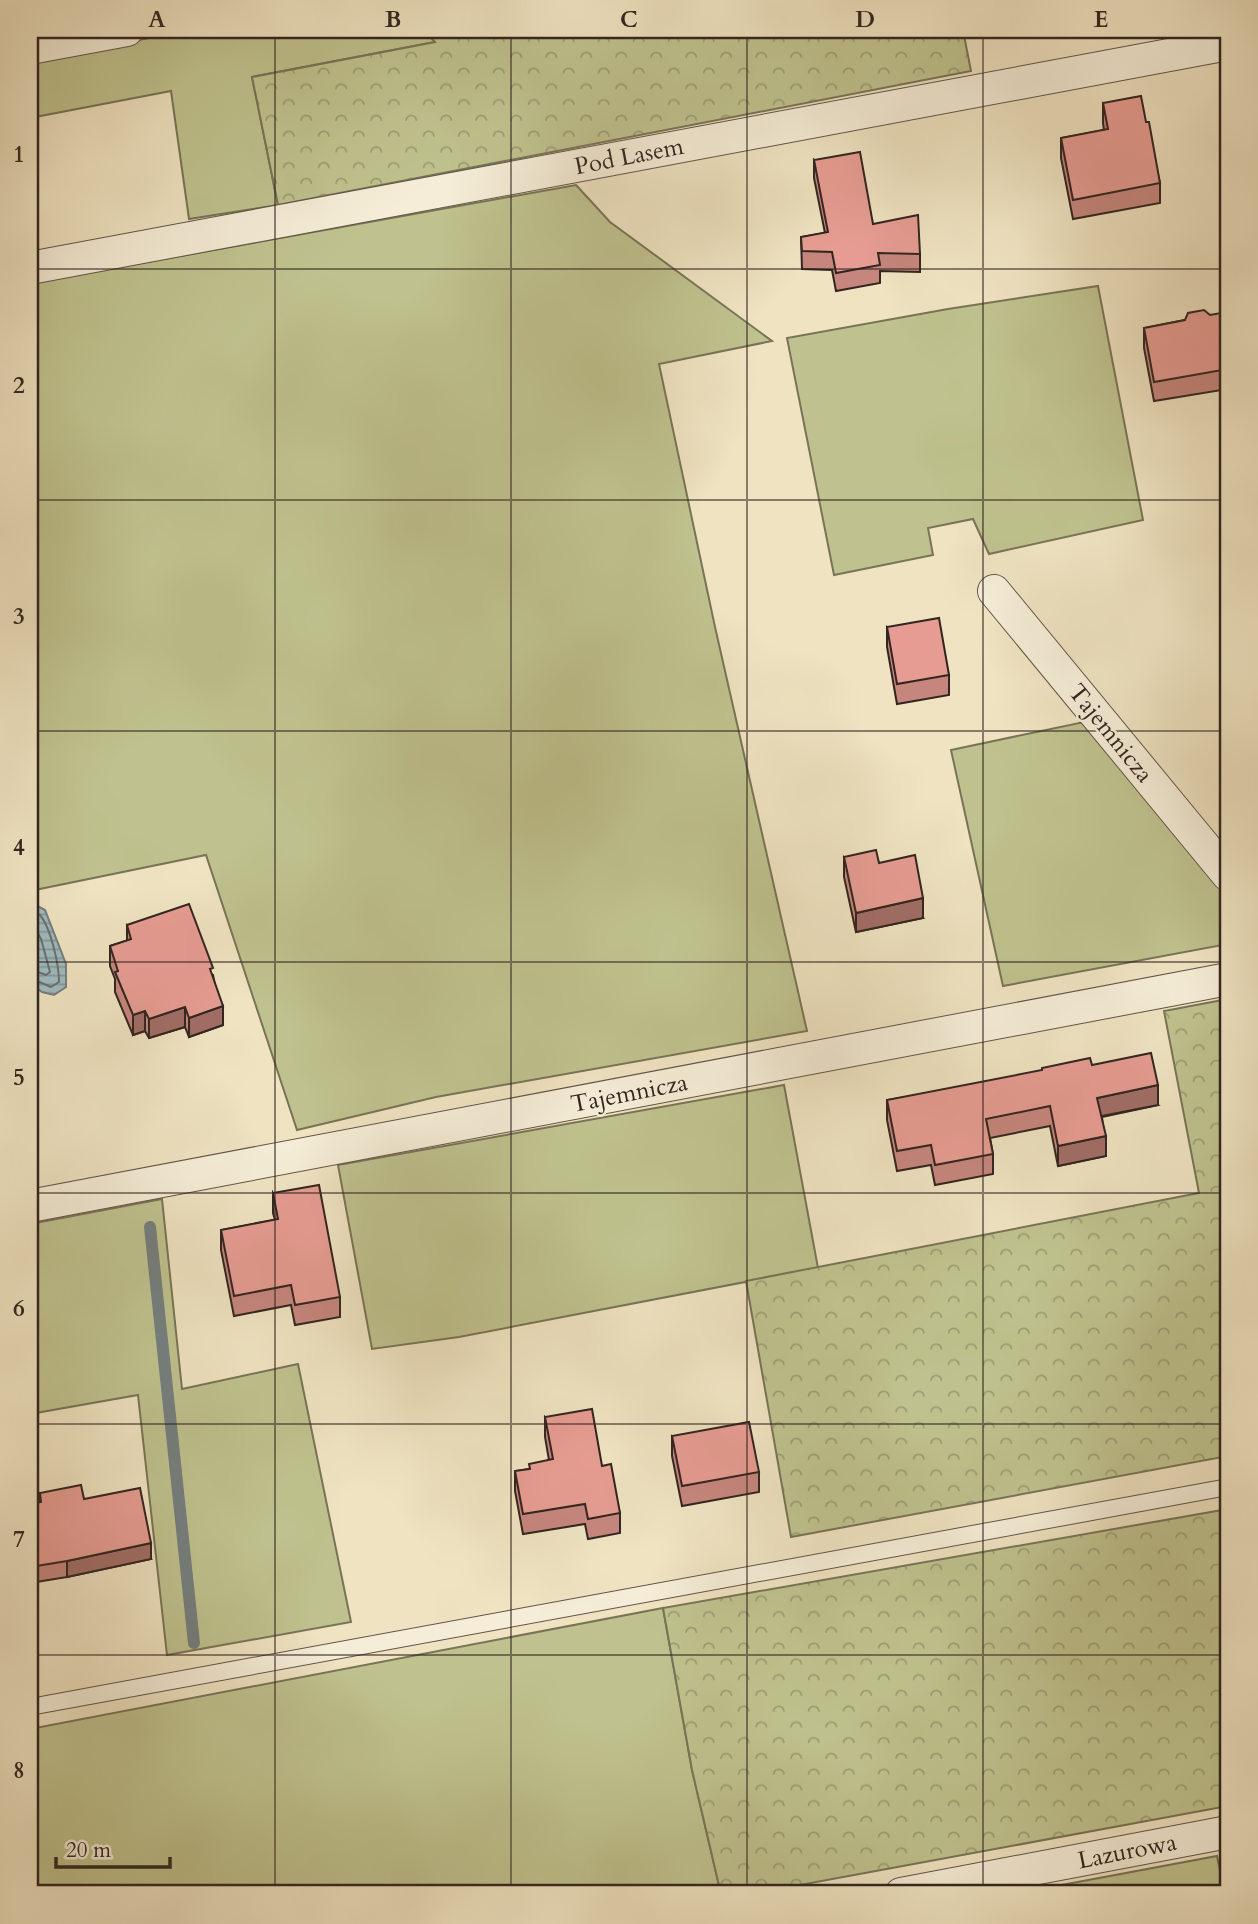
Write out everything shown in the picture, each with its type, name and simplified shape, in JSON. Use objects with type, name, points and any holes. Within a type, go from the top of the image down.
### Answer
[{"type":"street","points":[[30,48],[127,30]]},
{"type":"street","name":"Pod Lasem","points":[[30,268],[1228,44]]},
{"type":"street","name":"Tajemnicza","points":[[995,591],[1228,875]]},
{"type":"street","name":"Tajemnicza","points":[[30,1206],[1228,979]]},
{"type":"street","name":"Lazurowa","points":[[901,1894],[1228,1832]]},
{"type":"lane","points":[[30,1707],[1228,1488]]},
{"type":"green space","points":[[193,30],[424,30],[435,42],[252,77],[278,205],[189,219],[171,91],[30,118],[30,60]]},
{"type":"green space","points":[[424,30],[963,30],[971,71],[278,205],[252,77],[435,42]]},
{"type":"green space","points":[[576,185],[610,222],[772,341],[659,364],[715,627],[807,1031],[436,1097],[297,1130],[206,855],[30,891],[30,283]]},
{"type":"green space","points":[[1098,286],[1143,520],[989,554],[973,519],[928,528],[933,555],[834,575],[787,338]]},
{"type":"green space","points":[[1084,722],[1228,892],[1228,944],[1003,986],[951,750]]},
{"type":"green space","points":[[1228,999],[1228,1456],[791,1537],[746,1281],[1199,1193],[1164,1011]]},
{"type":"green space","points":[[784,1085],[818,1268],[459,1337],[372,1349],[338,1165]]},
{"type":"green space","points":[[162,1199],[182,1389],[298,1364],[351,1622],[167,1655],[138,1395],[30,1414],[30,1224]]},
{"type":"green space","points":[[1228,1509],[1228,1806],[751,1894],[721,1894],[692,1770],[663,1608]]},
{"type":"green space","points":[[663,1608],[692,1770],[721,1894],[30,1894],[30,1729]]},
{"type":"green space","points":[[1217,1856],[1225,1894],[1013,1894]]},
{"type":"water","points":[[30,902],[45,910],[66,964],[66,987],[54,995],[42,992],[30,983]]},
{"type":"building","points":[[1141,96],[1146,122],[1149,122],[1160,183],[1073,200],[1061,138],[1108,129],[1103,103]]},
{"type":"building","points":[[860,152],[873,224],[918,215],[920,254],[878,253],[880,265],[836,273],[832,252],[802,251],[801,237],[828,232],[814,160]]},
{"type":"building","points":[[1204,310],[1210,315],[1227,312],[1228,369],[1154,382],[1144,328],[1185,320],[1188,313]]},
{"type":"building","points":[[939,618],[949,675],[897,684],[887,627]]},
{"type":"building","points":[[876,850],[879,863],[915,855],[923,898],[856,913],[844,857]]},
{"type":"building","points":[[189,904],[213,968],[210,969],[223,1006],[189,1018],[185,1007],[149,1019],[145,1011],[133,1015],[115,972],[118,971],[110,946],[131,939],[127,925]]},
{"type":"building","points":[[1151,1053],[1158,1085],[1097,1098],[1106,1136],[1058,1146],[1050,1106],[986,1119],[993,1154],[935,1165],[931,1145],[897,1151],[887,1100],[1090,1058],[1092,1065]]},
{"type":"building","points":[[319,1185],[340,1297],[295,1305],[291,1285],[234,1296],[221,1230],[278,1219],[273,1193]]},
{"type":"building","points":[[592,1409],[602,1466],[611,1464],[620,1513],[588,1519],[585,1504],[523,1514],[515,1471],[530,1469],[529,1464],[553,1459],[545,1417]]},
{"type":"building","points":[[749,1422],[759,1472],[682,1486],[672,1436]]},
{"type":"building","points":[[81,1485],[84,1499],[140,1488],[151,1543],[30,1567],[30,1504],[41,1502],[40,1493]]},
{"type":"waterway","points":[[150,1227],[194,1643]]}]
